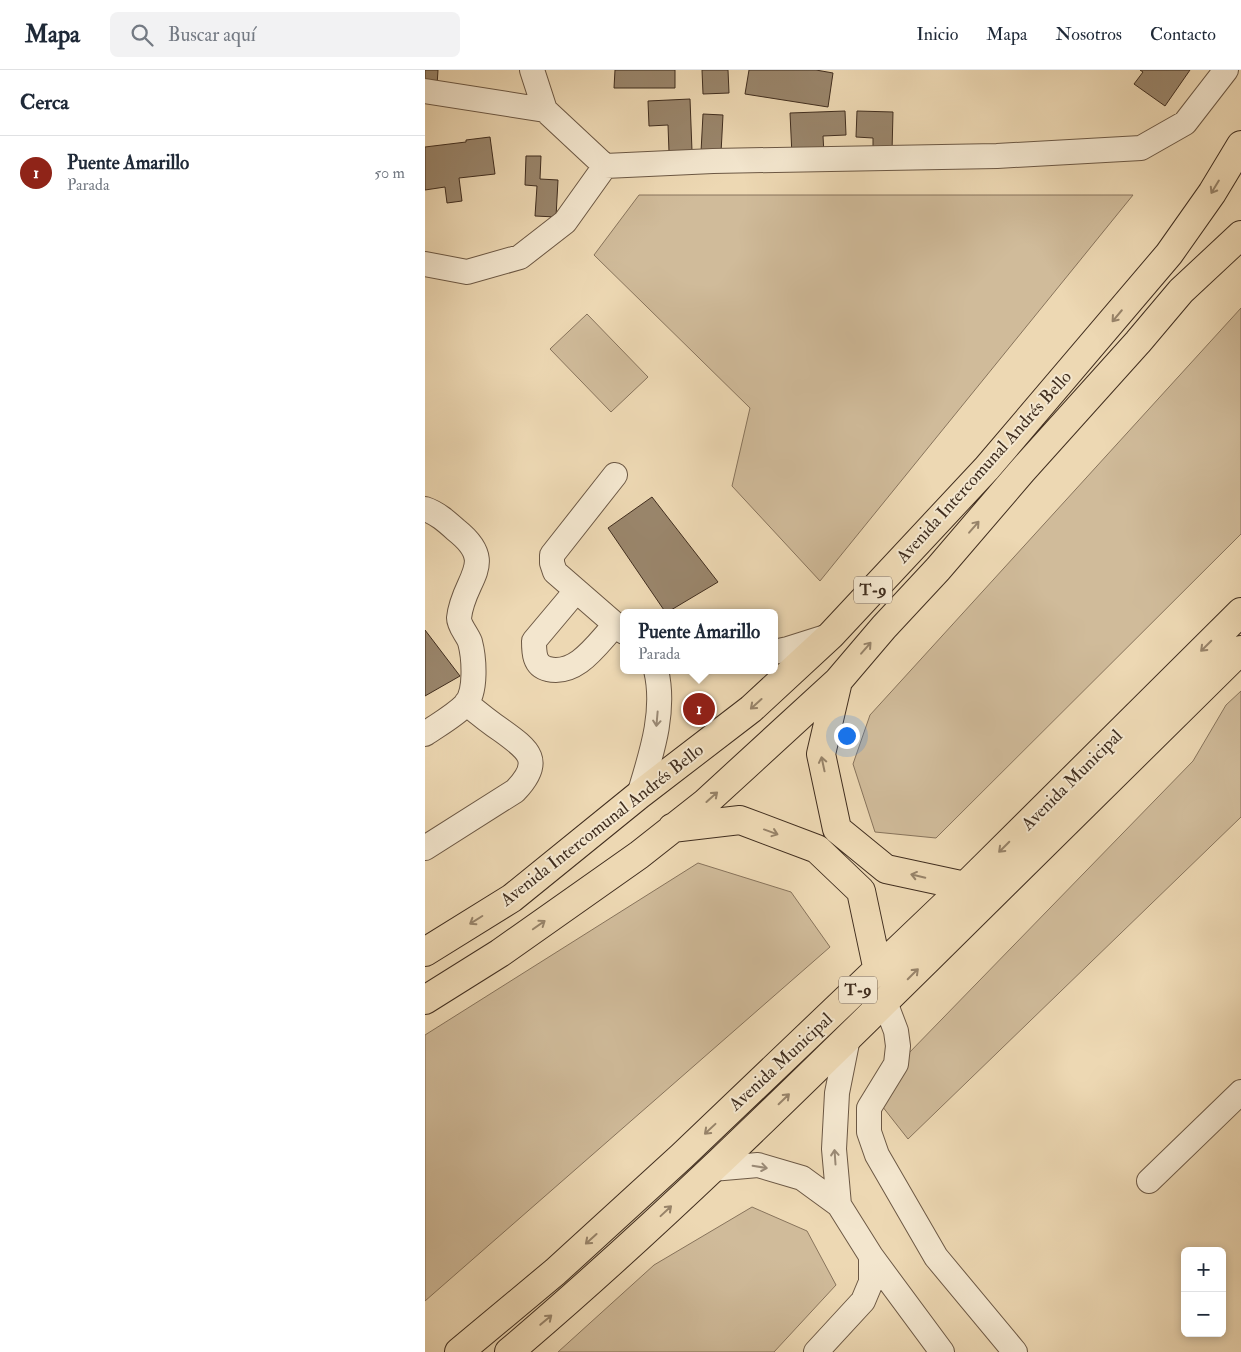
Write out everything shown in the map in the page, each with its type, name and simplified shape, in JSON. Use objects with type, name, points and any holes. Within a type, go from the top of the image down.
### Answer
[{"type":"highway","name":"Avenida Intercomunal Andrés Bello","points":[[425,952],[512,898],[639,795],[751,709],[831,635],[987,468],[1169,254],[1241,146]]},
{"type":"highway","name":"Avenida Intercomunal Andrés Bello","points":[[425,1000],[500,953],[605,880],[705,803],[838,681],[1022,471],[1139,342],[1181,292],[1241,234]]},
{"type":"highway","name":"Avenida Municipal","points":[[459,1352],[555,1272],[682,1156],[878,971],[1241,612]]},
{"type":"highway","name":"Avenida Municipal","points":[[509,1352],[570,1300],[712,1169],[885,1002],[1241,650]]},
{"type":"highway","points":[[838,681],[821,754],[837,829],[886,869],[965,886]]},
{"type":"highway","points":[[672,828],[740,820],[817,848],[861,891],[878,971]]},
{"type":"street","points":[[532,70],[545,110],[605,166],[713,161],[997,156],[1141,148],[1185,123],[1226,70]]},
{"type":"street","points":[[425,91],[545,110]]},
{"type":"street","points":[[425,264],[467,272],[520,257],[565,222],[605,166]]},
{"type":"street","points":[[576,591],[534,641],[533,651],[536,660],[543,668],[556,671],[567,670],[576,665],[620,629],[555,572],[552,564],[552,555],[615,475]]},
{"type":"street","points":[[425,509],[435,512],[467,538],[475,548],[477,556],[474,573],[462,600],[459,620],[469,640],[474,668],[471,691],[466,703],[425,734]]},
{"type":"street","points":[[778,651],[831,635]]},
{"type":"street","points":[[639,795],[656,728],[658,706],[655,674]]},
{"type":"street","points":[[425,848],[515,791],[526,780],[529,772],[531,759],[525,748],[466,703]]},
{"type":"street","points":[[885,1002],[896,1031],[898,1046],[897,1064],[869,1108],[869,1132],[877,1155],[936,1257],[1015,1352]]},
{"type":"street","points":[[839,1205],[834,1149],[837,1094],[848,1038]]},
{"type":"street","points":[[1149,1181],[1241,1092]]},
{"type":"street","points":[[712,1169],[757,1165],[802,1178],[839,1205],[871,1256],[942,1352]]},
{"type":"street","points":[[816,1352],[863,1301],[871,1282],[871,1256]]},
{"type":"shaded area","points":[[639,195],[1133,195],[820,581],[732,486],[750,408],[594,255]]},
{"type":"shaded area","points":[[1241,308],[1241,534],[936,838],[875,832],[853,764],[870,715]]},
{"type":"shaded area","points":[[587,314],[648,377],[611,412],[550,349]]},
{"type":"shaded area","points":[[1241,691],[1241,817],[908,1139],[871,1092],[1193,761],[1226,705]]},
{"type":"shaded area","points":[[698,863],[791,892],[830,947],[425,1301],[425,1035]]},
{"type":"shaded area","points":[[752,1207],[807,1231],[836,1285],[774,1352],[558,1352],[654,1265]]},
{"type":"building","points":[[425,70],[438,70],[437,86],[425,85]]},
{"type":"building","points":[[615,70],[675,70],[675,88],[614,88]]},
{"type":"building","points":[[702,70],[728,70],[729,93],[703,94]]},
{"type":"building","points":[[749,70],[816,70],[833,73],[828,107],[745,94]]},
{"type":"building","points":[[1140,70],[1190,70],[1165,106],[1134,84],[1143,72]]},
{"type":"building","points":[[690,99],[692,151],[669,152],[668,125],[649,126],[648,101]]},
{"type":"building","points":[[845,111],[846,135],[823,136],[824,154],[792,156],[790,113]]},
{"type":"building","points":[[857,111],[893,112],[892,152],[873,152],[873,138],[856,137]]},
{"type":"building","points":[[703,114],[723,115],[721,153],[701,152]]},
{"type":"building","points":[[490,137],[495,174],[459,178],[462,201],[447,203],[445,187],[425,190],[425,147]]},
{"type":"building","points":[[526,156],[541,156],[540,179],[558,180],[556,217],[535,216],[537,186],[525,185]]},
{"type":"building","points":[[652,497],[718,582],[673,609],[663,609],[608,528]]},
{"type":"building","points":[[425,630],[460,676],[425,696]]},
{"type":"place","name":"Puente Amarillo","points":[[699,709]]}]
